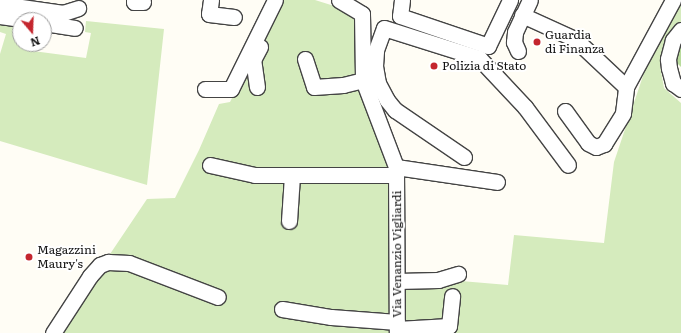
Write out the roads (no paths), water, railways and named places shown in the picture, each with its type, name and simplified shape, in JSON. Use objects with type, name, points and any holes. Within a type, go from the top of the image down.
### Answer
[{"type":"street","points":[[211,0],[209,14],[234,17]]},
{"type":"street","points":[[205,89],[231,89],[274,0]]},
{"type":"street","points":[[257,88],[253,60],[283,0]]},
{"type":"street","name":"Via Venanzio Vigliardi","points":[[340,0],[362,14],[363,80],[396,171],[397,328]]},
{"type":"street","points":[[402,0],[400,16],[488,46]]},
{"type":"street","points":[[479,58],[488,46],[510,0]]},
{"type":"street","points":[[518,51],[514,42],[515,32],[530,0]]},
{"type":"street","points":[[565,111],[588,143],[596,147],[604,144],[623,113],[626,87],[673,0]]},
{"type":"street","points":[[0,4],[63,13],[78,8]]},
{"type":"street","points":[[522,15],[575,39],[626,87]]},
{"type":"street","points":[[0,16],[12,18]]},
{"type":"street","points":[[52,24],[75,28]]},
{"type":"street","points":[[464,157],[395,110],[387,100],[378,83],[375,66],[376,50],[384,28],[479,58],[525,107],[568,165]]},
{"type":"street","points":[[681,30],[673,40],[668,59],[668,68],[673,83],[681,90]]},
{"type":"street","points":[[305,58],[314,87],[343,85],[363,80]]},
{"type":"street","name":"Via Venanzio Vigliardi","points":[[210,165],[255,175],[292,176],[396,171]]},
{"type":"street","points":[[396,171],[497,182]]},
{"type":"street","points":[[289,221],[292,176]]},
{"type":"street","points":[[53,333],[90,276],[100,265],[108,262],[129,264],[218,296]]},
{"type":"street","points":[[397,281],[438,280],[458,274]]},
{"type":"street","points":[[282,308],[397,328],[449,326],[452,296]]},
{"type":"place","name":"Guardia di Finanza","points":[[537,42]]},
{"type":"place","name":"Polizia di Stato","points":[[434,66]]},
{"type":"place","name":"Magazzini Maury's","points":[[29,257]]}]
